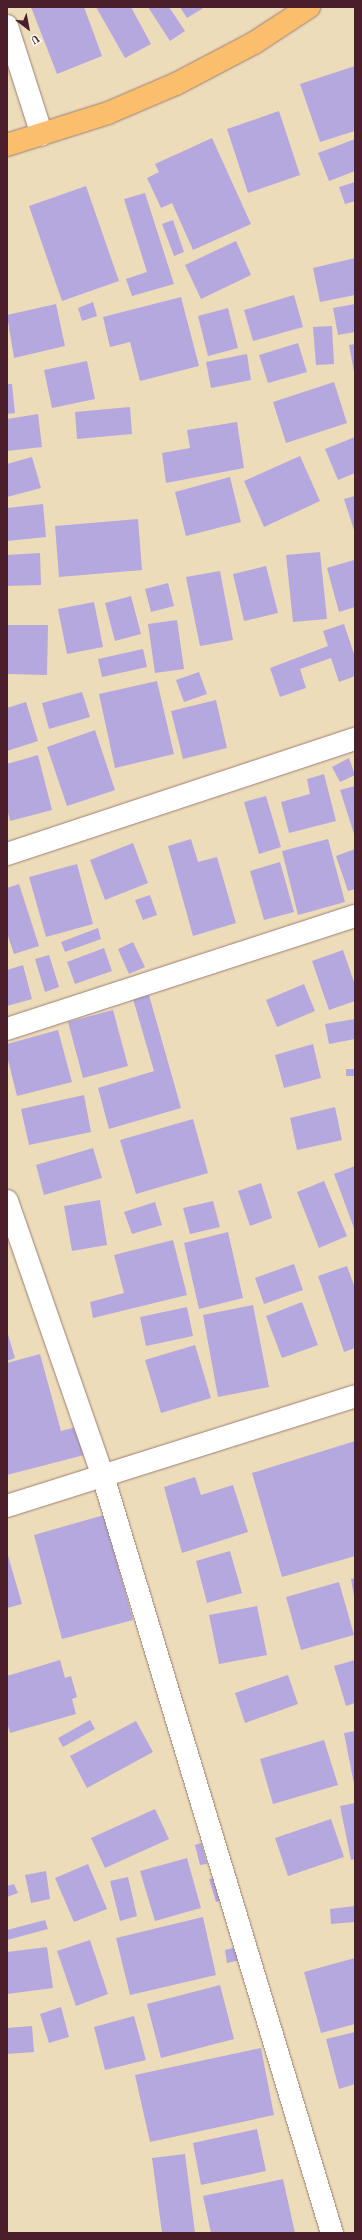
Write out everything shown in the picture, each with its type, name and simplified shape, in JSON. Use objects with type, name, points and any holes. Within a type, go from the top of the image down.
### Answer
[{"type":"highway","points":[[7,145],[108,113],[176,84],[254,43],[309,7]]},
{"type":"street","points":[[7,26],[42,135]]},
{"type":"street","points":[[7,854],[355,739]]},
{"type":"street","points":[[7,1029],[355,916]]},
{"type":"street","points":[[7,1201],[103,1476],[332,2233]]},
{"type":"street","points":[[7,1506],[355,1396]]},
{"type":"building","points":[[31,7],[84,7],[102,56],[57,74]]},
{"type":"building","points":[[96,7],[131,7],[151,44],[125,58]]},
{"type":"building","points":[[148,7],[169,7],[185,31],[170,41]]},
{"type":"building","points":[[180,7],[205,7],[187,18]]},
{"type":"building","points":[[355,66],[355,131],[320,142],[300,84]]},
{"type":"building","points":[[279,111],[300,175],[248,193],[227,129]]},
{"type":"building","points":[[212,138],[251,224],[193,250],[172,203],[161,208],[147,178],[159,172],[155,164]]},
{"type":"building","points":[[355,139],[355,171],[329,181],[318,153]]},
{"type":"building","points":[[355,182],[355,201],[345,204],[339,187]]},
{"type":"building","points":[[86,186],[119,281],[62,301],[29,206]]},
{"type":"building","points":[[145,193],[174,284],[132,296],[126,279],[147,272],[124,199]]},
{"type":"building","points":[[173,220],[184,252],[174,256],[162,224]]},
{"type":"building","points":[[236,241],[251,275],[201,299],[185,265]]},
{"type":"building","points":[[355,258],[355,295],[320,302],[313,268]]},
{"type":"building","points":[[294,295],[303,327],[253,341],[244,310]]},
{"type":"building","points":[[181,297],[199,366],[140,381],[130,342],[110,347],[103,317]]},
{"type":"building","points":[[93,302],[97,316],[82,321],[78,308]]},
{"type":"building","points":[[56,304],[65,346],[14,358],[7,315]]},
{"type":"building","points":[[355,304],[355,332],[338,335],[333,308]]},
{"type":"building","points":[[228,308],[238,348],[208,356],[198,316]]},
{"type":"building","points":[[332,326],[334,364],[316,365],[313,327]]},
{"type":"building","points":[[298,343],[307,372],[268,383],[259,355]]},
{"type":"building","points":[[355,344],[355,372],[354,372],[349,345]]},
{"type":"building","points":[[247,354],[251,380],[211,388],[206,362]]},
{"type":"building","points":[[87,361],[95,399],[52,408],[44,370]]},
{"type":"building","points":[[334,382],[347,423],[286,443],[273,402]]},
{"type":"building","points":[[7,384],[12,384],[15,413],[7,414]]},
{"type":"building","points":[[130,407],[132,434],[77,439],[75,412]]},
{"type":"building","points":[[38,414],[42,447],[7,451],[7,419]]},
{"type":"building","points":[[237,422],[244,468],[166,483],[162,453],[190,448],[187,430]]},
{"type":"building","points":[[355,437],[355,473],[338,480],[325,449]]},
{"type":"building","points":[[300,456],[320,501],[264,527],[244,481]]},
{"type":"building","points":[[32,457],[41,488],[7,497],[7,464]]},
{"type":"building","points":[[230,477],[241,522],[186,536],[175,492]]},
{"type":"building","points":[[355,496],[355,533],[344,499]]},
{"type":"building","points":[[43,504],[46,537],[7,541],[7,508]]},
{"type":"building","points":[[138,519],[142,570],[59,577],[55,526]]},
{"type":"building","points":[[320,552],[327,619],[293,622],[286,555]]},
{"type":"building","points":[[40,553],[41,585],[7,586],[7,555]]},
{"type":"building","points":[[354,560],[355,607],[339,612],[327,568]]},
{"type":"building","points":[[266,566],[278,613],[244,621],[233,574]]},
{"type":"building","points":[[220,571],[233,640],[200,646],[186,577]]},
{"type":"building","points":[[168,583],[174,606],[151,612],[145,589]]},
{"type":"building","points":[[131,596],[141,634],[115,641],[105,603]]},
{"type":"building","points":[[94,602],[103,647],[67,654],[58,609]]},
{"type":"building","points":[[177,620],[184,669],[155,673],[148,624]]},
{"type":"building","points":[[344,624],[355,657],[355,676],[339,682],[331,658],[300,669],[306,688],[280,697],[270,668],[328,646],[323,631]]},
{"type":"building","points":[[7,625],[48,625],[47,675],[7,674]]},
{"type":"building","points":[[143,649],[147,667],[102,677],[98,659]]},
{"type":"building","points":[[199,672],[207,694],[184,702],[176,680]]},
{"type":"building","points":[[157,681],[174,754],[115,768],[99,694]]},
{"type":"building","points":[[82,692],[90,717],[49,729],[42,703]]},
{"type":"building","points":[[216,700],[227,748],[183,759],[171,711]]},
{"type":"building","points":[[26,702],[38,741],[7,751],[7,708]]},
{"type":"building","points":[[95,730],[115,790],[67,806],[47,747]]},
{"type":"building","points":[[38,755],[52,810],[10,821],[7,808],[7,764]]},
{"type":"building","points":[[349,758],[355,775],[340,782],[332,767]]},
{"type":"building","points":[[324,774],[336,821],[289,833],[281,802],[310,794],[307,779]]},
{"type":"building","points":[[355,786],[355,837],[340,790]]},
{"type":"building","points":[[266,796],[281,847],[259,854],[244,802]]},
{"type":"building","points":[[191,839],[198,862],[217,857],[236,923],[193,936],[168,846]]},
{"type":"building","points":[[328,839],[345,902],[298,915],[282,851]]},
{"type":"building","points":[[133,843],[148,883],[105,900],[90,860]]},
{"type":"building","points":[[355,849],[355,889],[348,891],[336,856]]},
{"type":"building","points":[[280,862],[294,912],[264,920],[250,871]]},
{"type":"building","points":[[77,864],[93,924],[46,937],[29,877]]},
{"type":"building","points":[[19,884],[39,946],[14,954],[7,933],[7,888]]},
{"type":"building","points":[[150,895],[157,915],[143,920],[135,900]]},
{"type":"building","points":[[98,928],[101,939],[65,952],[61,942]]},
{"type":"building","points":[[133,942],[145,967],[129,974],[118,949]]},
{"type":"building","points":[[104,948],[112,971],[75,984],[67,962]]},
{"type":"building","points":[[343,950],[355,985],[355,1001],[329,1010],[312,961]]},
{"type":"building","points":[[49,955],[59,987],[45,992],[35,959]]},
{"type":"building","points":[[23,965],[32,999],[7,1006],[7,970]]},
{"type":"building","points":[[304,984],[315,1011],[277,1027],[266,1000]]},
{"type":"building","points":[[149,995],[181,1108],[109,1129],[98,1088],[154,1071],[133,999]]},
{"type":"building","points":[[113,1010],[128,1066],[83,1078],[68,1022]]},
{"type":"building","points":[[355,1019],[355,1039],[329,1044],[325,1024]]},
{"type":"building","points":[[58,1030],[72,1082],[17,1096],[7,1056],[7,1044]]},
{"type":"building","points":[[313,1044],[321,1078],[284,1088],[275,1055]]},
{"type":"building","points":[[346,1069],[355,1069],[355,1076],[346,1076]]},
{"type":"building","points":[[84,1095],[91,1132],[29,1145],[21,1109]]},
{"type":"building","points":[[335,1107],[342,1140],[297,1150],[290,1118]]},
{"type":"building","points":[[193,1119],[208,1173],[136,1194],[120,1140]]},
{"type":"building","points":[[93,1148],[102,1178],[44,1195],[36,1165]]},
{"type":"building","points":[[355,1166],[355,1231],[334,1174]]},
{"type":"building","points":[[324,1181],[347,1236],[319,1248],[297,1192]]},
{"type":"building","points":[[261,1183],[272,1218],[250,1226],[238,1191]]},
{"type":"building","points":[[100,1200],[107,1245],[72,1251],[64,1206]]},
{"type":"building","points":[[213,1201],[220,1227],[190,1234],[183,1208]]},
{"type":"building","points":[[155,1202],[162,1225],[132,1234],[124,1212]]},
{"type":"building","points":[[228,1232],[243,1298],[199,1309],[184,1243]]},
{"type":"building","points":[[173,1240],[187,1295],[93,1318],[90,1302],[124,1293],[114,1255]]},
{"type":"building","points":[[294,1264],[303,1290],[264,1304],[255,1278]]},
{"type":"building","points":[[347,1266],[355,1288],[355,1348],[344,1352],[318,1276]]},
{"type":"building","points":[[302,1302],[318,1345],[282,1358],[266,1316]]},
{"type":"building","points":[[253,1305],[269,1387],[218,1397],[203,1315]]},
{"type":"building","points":[[187,1307],[193,1336],[146,1346],[140,1317]]},
{"type":"building","points":[[7,1331],[15,1358],[7,1361]]},
{"type":"building","points":[[195,1345],[211,1398],[161,1413],[145,1360]]},
{"type":"building","points":[[40,1354],[61,1431],[80,1426],[88,1454],[7,1475],[7,1363]]},
{"type":"building","points":[[355,1441],[355,1556],[282,1577],[252,1473]]},
{"type":"building","points":[[195,1477],[201,1495],[233,1485],[248,1532],[182,1553],[164,1487]]},
{"type":"building","points":[[104,1515],[133,1620],[62,1639],[34,1535]]},
{"type":"building","points":[[230,1551],[242,1593],[207,1603],[196,1561]]},
{"type":"building","points":[[7,1552],[22,1604],[7,1608]]},
{"type":"building","points":[[355,1578],[355,1597],[354,1597],[351,1579]]},
{"type":"building","points":[[339,1582],[354,1635],[301,1650],[286,1597]]},
{"type":"building","points":[[257,1606],[267,1655],[219,1664],[209,1615]]},
{"type":"building","points":[[60,1660],[65,1678],[71,1676],[77,1697],[72,1699],[76,1714],[10,1733],[7,1722],[7,1676]]},
{"type":"building","points":[[355,1660],[355,1703],[346,1706],[334,1666]]},
{"type":"building","points":[[288,1675],[298,1704],[245,1723],[235,1693]]},
{"type":"building","points":[[90,1720],[95,1729],[63,1747],[58,1738]]},
{"type":"building","points":[[136,1721],[153,1752],[87,1788],[70,1756]]},
{"type":"building","points":[[355,1731],[355,1784],[354,1784],[344,1733]]},
{"type":"building","points":[[324,1740],[338,1785],[273,1804],[260,1759]]},
{"type":"building","points":[[355,1803],[355,1859],[351,1860],[340,1806]]},
{"type":"building","points":[[155,1809],[169,1839],[105,1868],[91,1838]]},
{"type":"building","points":[[331,1819],[344,1857],[288,1876],[275,1838]]},
{"type":"building","points":[[201,1843],[207,1864],[200,1865],[195,1845]]},
{"type":"building","points":[[187,1858],[201,1908],[155,1921],[140,1871]]},
{"type":"building","points":[[88,1864],[107,1909],[74,1922],[55,1878]]},
{"type":"building","points":[[46,1871],[50,1899],[31,1903],[25,1875]]},
{"type":"building","points":[[219,1876],[225,1900],[216,1902],[209,1879]]},
{"type":"building","points":[[128,1877],[137,1916],[120,1921],[110,1881]]},
{"type":"building","points":[[14,1884],[18,1893],[7,1897],[7,1886]]},
{"type":"building","points":[[355,1906],[355,1922],[331,1924],[330,1909]]},
{"type":"building","points":[[203,1917],[216,1975],[130,1995],[116,1938]]},
{"type":"building","points":[[45,1920],[48,1929],[7,1940],[7,1930]]},
{"type":"building","points":[[90,1940],[108,1994],[76,2006],[57,1951]]},
{"type":"building","points":[[47,1947],[53,1988],[7,1994],[7,1952]]},
{"type":"building","points":[[237,1947],[240,1960],[227,1963],[225,1950]]},
{"type":"building","points":[[355,1958],[355,2024],[321,2033],[304,1972]]},
{"type":"building","points":[[220,1985],[234,2039],[161,2058],[147,2004]]},
{"type":"building","points":[[61,2007],[69,2037],[49,2043],[40,2014]]},
{"type":"building","points":[[134,2016],[146,2060],[105,2070],[94,2027]]},
{"type":"building","points":[[32,2026],[34,2052],[7,2054],[7,2028]]},
{"type":"building","points":[[355,2032],[355,2084],[339,2089],[326,2039]]},
{"type":"building","points":[[261,2048],[274,2115],[150,2142],[135,2075]]},
{"type":"building","points":[[257,2129],[266,2171],[201,2185],[193,2143]]},
{"type":"building","points":[[185,2154],[195,2233],[162,2233],[152,2158]]},
{"type":"building","points":[[283,2179],[295,2233],[211,2233],[203,2196]]}]
